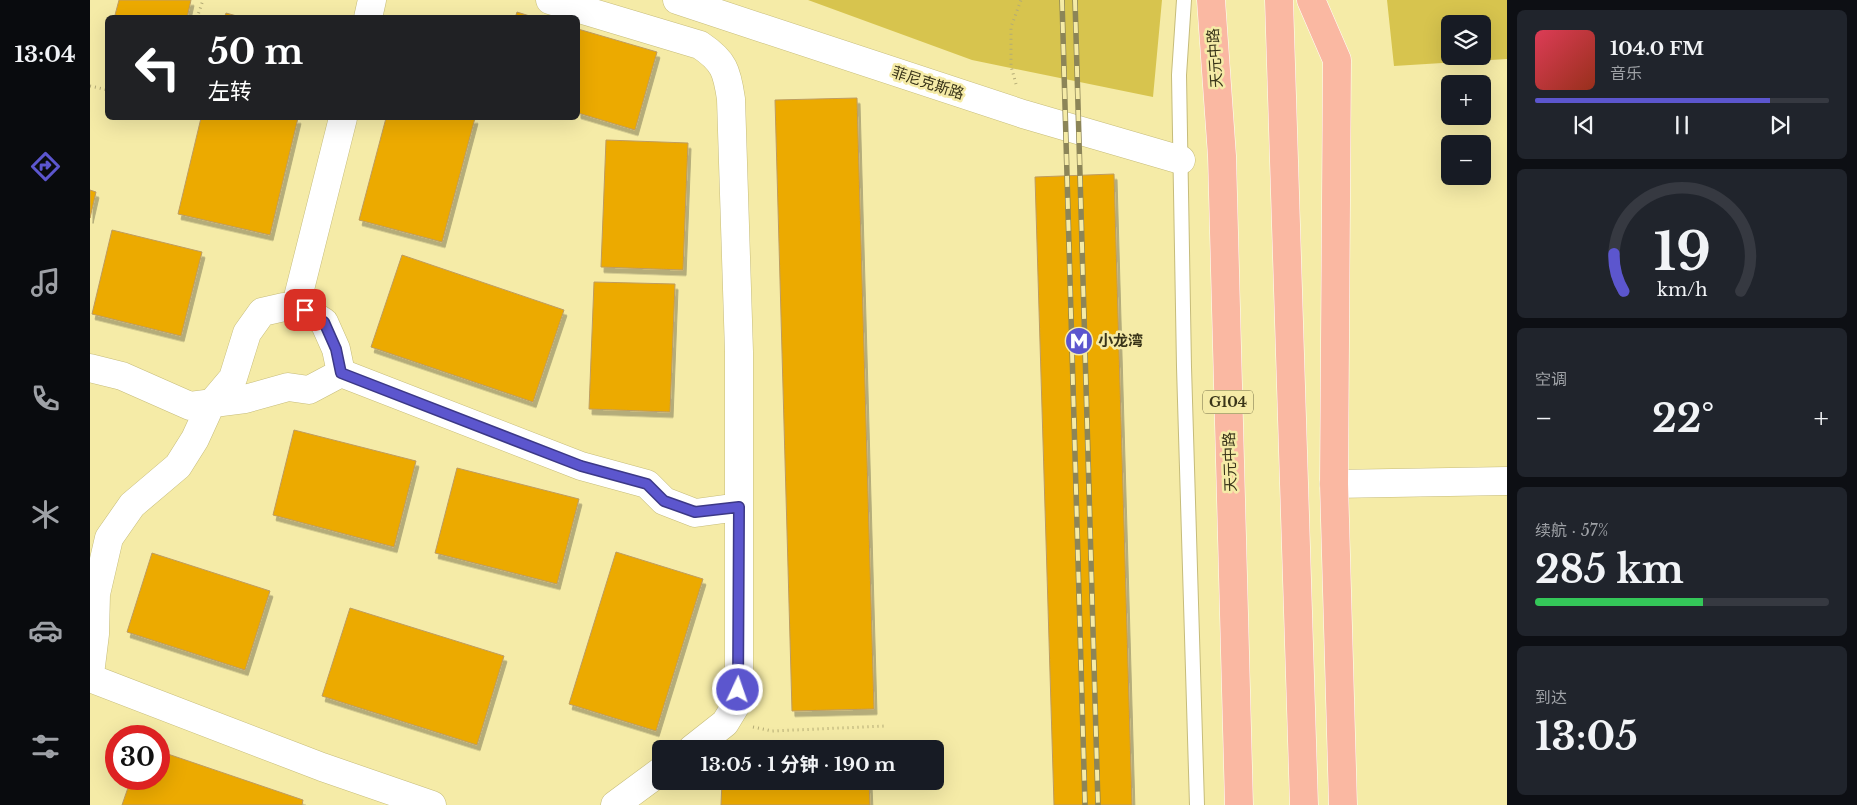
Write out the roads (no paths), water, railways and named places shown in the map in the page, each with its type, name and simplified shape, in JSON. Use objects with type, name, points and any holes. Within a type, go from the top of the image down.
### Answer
[{"type":"highway","name":"天元中路","points":[[1211,0],[1222,156],[1239,805]]},
{"type":"highway","points":[[1279,0],[1304,805]]},
{"type":"highway","points":[[1311,0],[1336,60],[1334,484],[1344,805]]},
{"type":"street","points":[[369,15],[372,0]]},
{"type":"street","points":[[550,0],[700,45],[716,55],[728,76],[731,99],[739,352],[739,675],[736,705],[725,723],[703,740]]},
{"type":"street","name":"菲尼克斯路","points":[[677,0],[1023,114],[1182,160]]},
{"type":"street","points":[[295,309],[342,120]]},
{"type":"street","points":[[90,674],[95,634],[96,594],[109,538],[132,505],[178,466],[195,439],[211,404],[233,378],[247,333],[262,312],[284,307],[305,310],[324,322],[336,349],[341,373]]},
{"type":"street","points":[[90,368],[122,376],[190,406],[245,399],[288,387],[310,390],[341,373],[581,466],[647,484],[664,501],[695,512],[739,507]]},
{"type":"street","points":[[1334,484],[1507,481]]},
{"type":"street","points":[[90,678],[322,767],[432,805]]},
{"type":"street","points":[[615,805],[652,778]]},
{"type":"lane","points":[[1184,0],[1179,75],[1182,160],[1184,367],[1197,805]]},
{"type":"railway","points":[[1062,0],[1085,805]]},
{"type":"railway","points":[[1075,0],[1098,805]]},
{"type":"place","name":"小龙湾","points":[[1079,341]]}]
